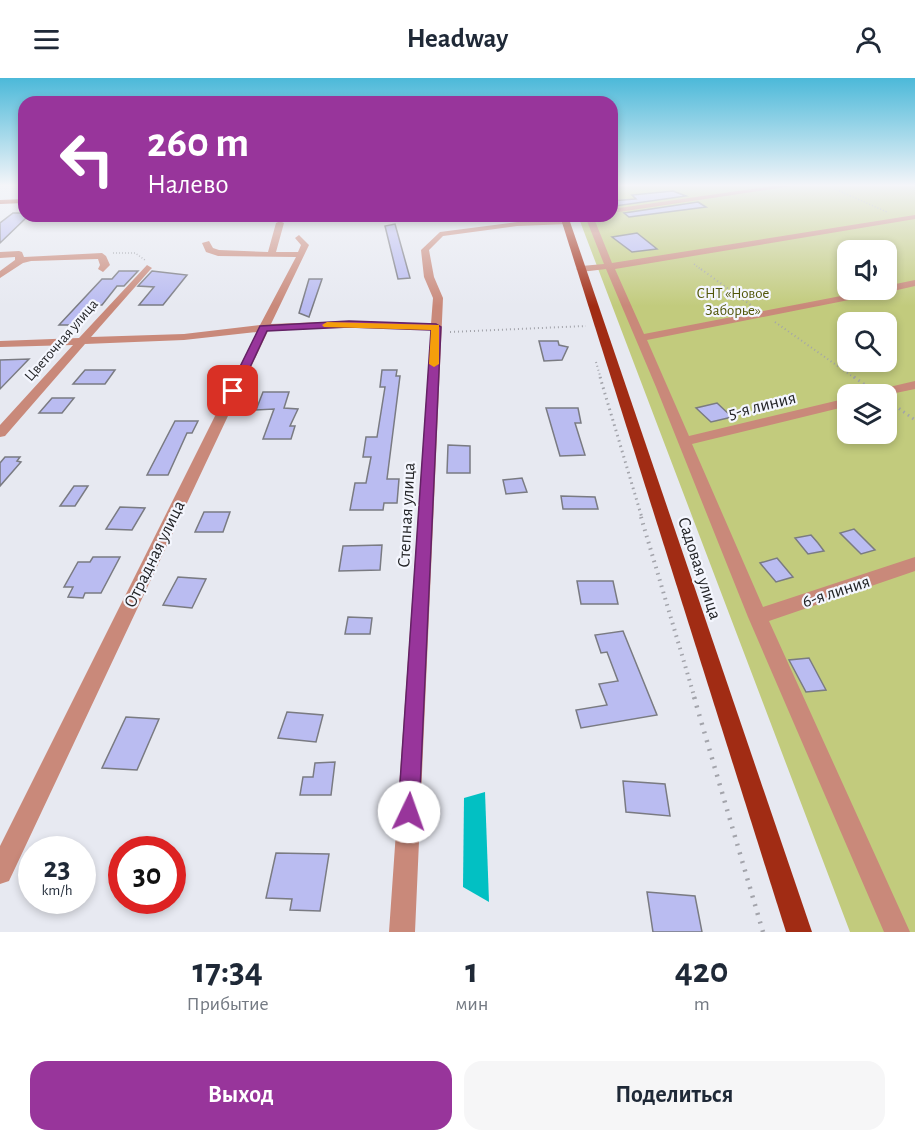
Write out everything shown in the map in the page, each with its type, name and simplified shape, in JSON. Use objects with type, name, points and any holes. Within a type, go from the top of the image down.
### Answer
[{"type":"main road","name":"Садовая улица","points":[[567,226],[799,932]]},
{"type":"street","points":[[271,255],[279,226]]},
{"type":"street","name":"Степная улица","points":[[402,932],[438,298],[429,277],[424,250],[440,234],[503,226]]},
{"type":"street","points":[[593,226],[607,266],[642,338],[757,617],[897,932]]},
{"type":"street","points":[[581,269],[861,226]]},
{"type":"street","points":[[206,243],[209,250],[218,253],[302,255],[304,245],[299,238]]},
{"type":"street","points":[[0,255],[19,254],[20,261]]},
{"type":"street","name":"Отрадная улица","points":[[0,872],[264,328],[302,255]]},
{"type":"street","points":[[0,275],[20,261],[55,256],[102,256],[105,265],[103,269]]},
{"type":"street","name":"Цветочная улица","points":[[0,433],[147,268]]},
{"type":"street","points":[[897,287],[915,283]]},
{"type":"street","points":[[642,338],[837,299]]},
{"type":"street","points":[[0,344],[184,337],[264,328],[349,324],[436,330]]},
{"type":"street","points":[[897,389],[915,385]]},
{"type":"street","name":"5-я линия","points":[[684,442],[837,405]]},
{"type":"street","name":"6-я линия","points":[[757,617],[915,564]]},
{"type":"path","points":[[102,256],[124,252],[135,253],[146,261],[147,268]]},
{"type":"path","points":[[682,255],[863,384]]},
{"type":"path","points":[[583,316],[589,338]]},
{"type":"path","points":[[436,330],[586,326]]},
{"type":"path","points":[[596,360],[763,932]]},
{"type":"path","points":[[897,408],[915,420]]},
{"type":"green space","name":"СНТ «Новое Заборье»","points":[[582,226],[915,226],[915,932],[850,932]]},
{"type":"water","points":[[485,792],[489,902],[463,887],[464,798]]},
{"type":"building","points":[[0,226],[18,226],[0,243]]},
{"type":"building","points":[[385,226],[396,226],[410,278],[398,279]]},
{"type":"building","points":[[637,233],[657,249],[632,252],[612,237]]},
{"type":"building","points":[[119,271],[138,271],[124,286],[117,286],[102,305],[93,305],[76,325],[59,325],[102,279],[112,279]]},
{"type":"building","points":[[152,271],[187,275],[163,305],[139,305],[154,287],[138,286]]},
{"type":"building","points":[[309,279],[322,279],[309,317],[299,313]]},
{"type":"building","points":[[539,341],[558,341],[559,345],[568,347],[562,360],[544,361]]},
{"type":"building","points":[[29,359],[0,389],[0,360]]},
{"type":"building","points":[[85,370],[115,370],[105,384],[73,384]]},
{"type":"building","points":[[382,370],[397,370],[396,376],[400,376],[387,479],[399,479],[397,503],[384,503],[383,510],[350,510],[355,483],[366,483],[371,457],[363,457],[366,437],[377,437],[385,387],[380,387]]},
{"type":"building","points":[[263,392],[289,392],[284,408],[298,409],[290,426],[295,426],[291,439],[263,439],[274,409],[256,410]]},
{"type":"building","points":[[52,398],[74,398],[62,413],[39,413]]},
{"type":"building","points":[[717,403],[732,417],[711,422],[696,408]]},
{"type":"building","points":[[546,408],[578,408],[581,423],[575,423],[585,455],[560,456]]},
{"type":"building","points":[[175,421],[198,421],[192,433],[187,433],[168,475],[147,475]]},
{"type":"building","points":[[448,445],[470,446],[470,473],[447,473]]},
{"type":"building","points":[[5,457],[20,457],[17,461],[21,462],[0,486],[0,463]]},
{"type":"building","points":[[522,478],[527,492],[506,494],[503,480]]},
{"type":"building","points":[[74,486],[88,486],[75,506],[60,506]]},
{"type":"building","points":[[561,496],[595,497],[598,509],[563,509]]},
{"type":"building","points":[[120,507],[145,508],[132,530],[106,529]]},
{"type":"building","points":[[204,512],[230,512],[223,532],[195,532]]},
{"type":"building","points":[[854,529],[875,550],[861,554],[840,533]]},
{"type":"building","points":[[811,535],[824,551],[808,554],[795,538]]},
{"type":"building","points":[[382,545],[380,570],[339,571],[343,546]]},
{"type":"building","points":[[93,557],[120,557],[101,593],[85,593],[83,598],[68,597],[73,587],[64,587],[78,562],[90,562]]},
{"type":"building","points":[[777,558],[793,577],[776,582],[760,563]]},
{"type":"building","points":[[178,577],[206,579],[192,608],[163,605]]},
{"type":"building","points":[[577,581],[613,581],[618,604],[581,604]]},
{"type":"building","points":[[348,617],[372,618],[370,634],[345,634]]},
{"type":"building","points":[[623,631],[657,715],[581,728],[576,710],[607,705],[599,684],[618,681],[607,652],[601,653],[595,635]]},
{"type":"building","points":[[809,658],[826,690],[806,692],[789,660]]},
{"type":"building","points":[[287,712],[323,715],[316,742],[278,738]]},
{"type":"building","points":[[126,717],[159,719],[137,770],[102,768]]},
{"type":"building","points":[[335,762],[331,795],[300,795],[303,777],[313,777],[315,763]]},
{"type":"building","points":[[623,781],[665,784],[670,816],[626,812]]},
{"type":"building","points":[[276,853],[329,854],[320,911],[290,910],[292,899],[266,898]]},
{"type":"building","points":[[647,892],[695,896],[702,932],[653,932]]},
{"type":"slow traffic","points":[[327,325],[436,327],[434,364]]},
{"type":"route","points":[[233,391],[264,328],[349,324],[436,327],[409,812]]}]
